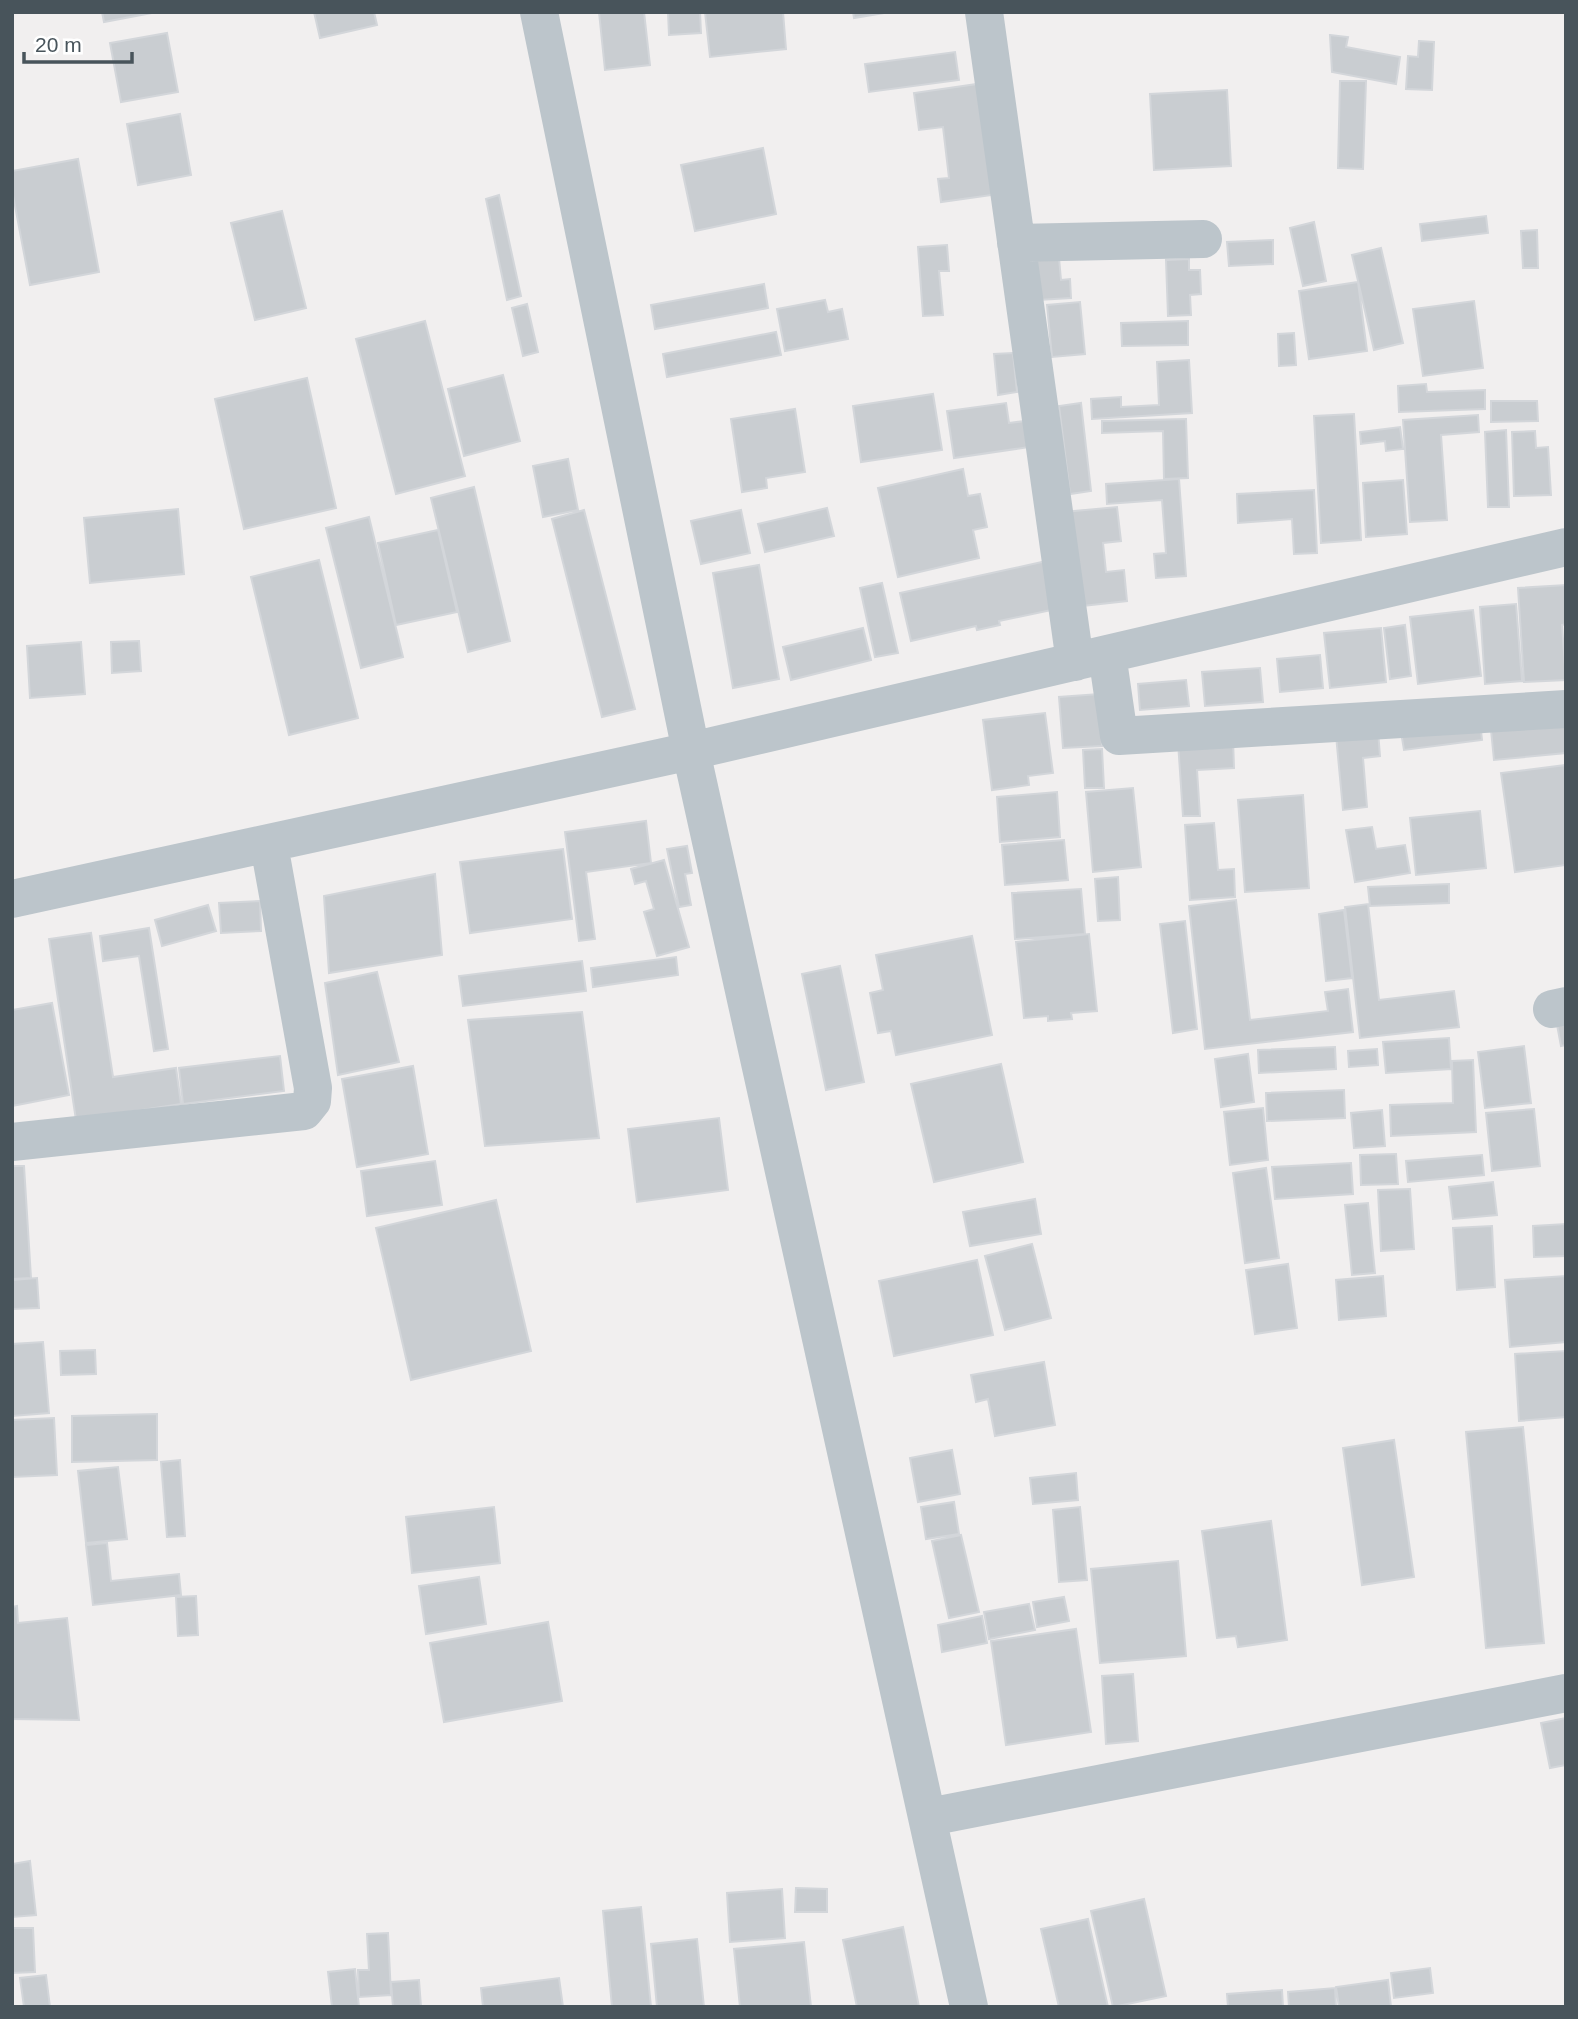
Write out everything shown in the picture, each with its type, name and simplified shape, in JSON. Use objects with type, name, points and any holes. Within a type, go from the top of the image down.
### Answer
[{"type":"street","points":[[539,12],[691,751],[970,2007]]},
{"type":"street","points":[[984,12],[1016,243],[1091,658],[1119,736],[1566,709]]},
{"type":"street","points":[[1016,243],[1203,239]]},
{"type":"street","points":[[12,899],[691,751],[1566,547]]},
{"type":"street","points":[[12,1142],[304,1111],[312,1101],[313,1088],[269,845]]},
{"type":"street","points":[[929,1817],[1566,1693]]},
{"type":"building","points":[[102,12],[157,12],[104,22]]},
{"type":"building","points":[[314,12],[374,12],[377,25],[320,38]]},
{"type":"building","points":[[599,12],[644,12],[650,65],[605,70]]},
{"type":"building","points":[[668,12],[700,12],[701,33],[669,35]]},
{"type":"building","points":[[705,12],[783,12],[786,49],[710,57]]},
{"type":"building","points":[[853,12],[890,12],[854,18]]},
{"type":"building","points":[[167,33],[178,92],[121,102],[110,43]]},
{"type":"building","points":[[1330,35],[1348,37],[1346,47],[1400,57],[1396,84],[1332,72]]},
{"type":"building","points":[[1419,41],[1434,42],[1432,90],[1406,89],[1408,56],[1418,57]]},
{"type":"building","points":[[955,52],[959,80],[869,92],[865,64]]},
{"type":"building","points":[[1340,81],[1366,81],[1363,169],[1338,168]]},
{"type":"building","points":[[984,83],[999,194],[941,202],[938,179],[949,178],[943,127],[919,130],[914,93]]},
{"type":"building","points":[[1227,90],[1231,166],[1154,170],[1150,94]]},
{"type":"building","points":[[180,114],[191,175],[138,185],[127,124]]},
{"type":"building","points":[[763,148],[776,214],[695,231],[681,165]]},
{"type":"building","points":[[78,159],[99,272],[30,285],[12,190],[12,171]]},
{"type":"building","points":[[499,195],[521,296],[507,300],[486,199]]},
{"type":"building","points":[[282,211],[306,308],[255,320],[231,223]]},
{"type":"building","points":[[1486,216],[1488,233],[1422,241],[1420,224]]},
{"type":"building","points":[[1314,222],[1326,281],[1303,286],[1290,228]]},
{"type":"building","points":[[1537,230],[1538,268],[1523,268],[1521,231]]},
{"type":"building","points":[[1273,240],[1273,264],[1229,266],[1227,242]]},
{"type":"building","points":[[947,245],[949,271],[939,271],[943,315],[923,316],[918,247]]},
{"type":"building","points":[[1058,247],[1061,280],[1070,279],[1071,298],[1038,300],[1033,249]]},
{"type":"building","points":[[1381,248],[1403,343],[1374,350],[1352,255]]},
{"type":"building","points":[[1189,259],[1189,270],[1200,270],[1201,294],[1190,295],[1191,315],[1168,316],[1166,260]]},
{"type":"building","points":[[1358,282],[1367,351],[1309,359],[1299,291]]},
{"type":"building","points":[[764,284],[768,308],[655,329],[651,305]]},
{"type":"building","points":[[825,300],[828,312],[842,309],[848,339],[785,351],[777,309]]},
{"type":"building","points":[[1474,301],[1483,368],[1423,376],[1413,309]]},
{"type":"building","points":[[1080,302],[1085,354],[1052,357],[1047,305]]},
{"type":"building","points":[[527,304],[538,352],[523,356],[512,308]]},
{"type":"building","points":[[425,321],[465,476],[396,494],[356,339]]},
{"type":"building","points":[[1188,321],[1188,345],[1122,346],[1121,323]]},
{"type":"building","points":[[776,332],[781,355],[667,377],[663,354]]},
{"type":"building","points":[[1294,333],[1296,365],[1279,366],[1278,334]]},
{"type":"building","points":[[1013,353],[1017,392],[998,395],[994,354]]},
{"type":"building","points":[[1189,360],[1192,413],[1092,419],[1091,399],[1121,397],[1121,407],[1159,405],[1157,362]]},
{"type":"building","points":[[503,375],[520,441],[464,456],[448,389]]},
{"type":"building","points":[[307,378],[336,508],[244,529],[215,399]]},
{"type":"building","points":[[1426,384],[1427,392],[1485,390],[1485,409],[1399,412],[1398,386]]},
{"type":"building","points":[[933,394],[942,450],[861,462],[853,406]]},
{"type":"building","points":[[1491,401],[1537,401],[1538,421],[1491,422]]},
{"type":"building","points":[[1006,403],[1009,423],[1033,420],[1036,446],[954,458],[947,411]]},
{"type":"building","points":[[1081,403],[1091,491],[1070,494],[1059,406]]},
{"type":"building","points":[[795,409],[805,472],[766,478],[767,488],[742,492],[731,419]]},
{"type":"building","points":[[1354,414],[1361,540],[1321,543],[1314,416]]},
{"type":"building","points":[[1478,415],[1479,432],[1441,435],[1447,520],[1410,522],[1403,420]]},
{"type":"building","points":[[1186,419],[1188,478],[1164,479],[1163,431],[1102,433],[1102,421]]},
{"type":"building","points":[[1400,427],[1403,449],[1386,451],[1385,441],[1361,444],[1360,432]]},
{"type":"building","points":[[1506,430],[1509,507],[1488,507],[1485,432]]},
{"type":"building","points":[[1535,431],[1536,448],[1548,447],[1551,495],[1514,496],[1512,432]]},
{"type":"building","points":[[568,459],[578,510],[543,517],[533,466]]},
{"type":"building","points":[[963,469],[968,496],[980,494],[987,527],[973,530],[979,558],[898,577],[878,488]]},
{"type":"building","points":[[1179,479],[1186,576],[1156,578],[1154,554],[1166,553],[1162,500],[1107,504],[1106,484]]},
{"type":"building","points":[[1403,480],[1407,534],[1366,537],[1363,483]]},
{"type":"building","points":[[474,487],[510,641],[468,652],[431,498]]},
{"type":"building","points":[[1314,490],[1317,553],[1294,554],[1292,519],[1238,523],[1237,494]]},
{"type":"building","points":[[1117,507],[1121,541],[1103,543],[1106,572],[1124,570],[1127,601],[1074,607],[1064,512]]},
{"type":"building","points":[[827,508],[834,536],[765,552],[758,524]]},
{"type":"building","points":[[178,509],[184,574],[90,583],[84,518]]},
{"type":"building","points":[[584,510],[635,709],[602,717],[552,519]]},
{"type":"building","points":[[741,510],[750,553],[701,564],[691,521]]},
{"type":"building","points":[[369,517],[403,657],[361,668],[326,528]]},
{"type":"building","points":[[438,530],[457,612],[396,625],[378,543]]},
{"type":"building","points":[[319,560],[358,718],[289,735],[251,577]]},
{"type":"building","points":[[1051,560],[1061,608],[999,621],[1000,625],[977,630],[976,626],[911,641],[900,593]]},
{"type":"building","points":[[759,565],[779,679],[733,688],[713,573]]},
{"type":"building","points":[[882,583],[898,653],[875,657],[860,588]]},
{"type":"building","points":[[1566,585],[1566,624],[1562,625],[1566,680],[1524,682],[1518,588]]},
{"type":"building","points":[[1516,604],[1522,681],[1485,684],[1480,607]]},
{"type":"building","points":[[1473,610],[1481,676],[1418,684],[1410,617]]},
{"type":"building","points":[[1405,625],[1411,676],[1390,679],[1384,628]]},
{"type":"building","points":[[863,628],[871,660],[791,680],[783,647]]},
{"type":"building","points":[[1381,628],[1386,682],[1330,688],[1324,633]]},
{"type":"building","points":[[139,641],[141,671],[112,673],[111,642]]},
{"type":"building","points":[[81,642],[85,694],[30,698],[27,646]]},
{"type":"building","points":[[1320,655],[1323,688],[1280,692],[1277,659]]},
{"type":"building","points":[[1260,668],[1263,702],[1205,706],[1202,672]]},
{"type":"building","points":[[1186,680],[1189,706],[1140,710],[1138,684]]},
{"type":"building","points":[[1099,694],[1102,746],[1063,748],[1059,697]]},
{"type":"building","points":[[1045,713],[1053,773],[1028,776],[1029,785],[992,790],[983,720]]},
{"type":"building","points":[[1480,722],[1482,740],[1404,750],[1401,732]]},
{"type":"building","points":[[1566,724],[1566,753],[1494,760],[1491,730]]},
{"type":"building","points":[[1378,731],[1380,756],[1363,758],[1367,807],[1343,810],[1336,735]]},
{"type":"building","points":[[1233,739],[1234,768],[1197,770],[1200,816],[1183,816],[1178,742]]},
{"type":"building","points":[[1102,749],[1104,788],[1085,788],[1083,750]]},
{"type":"building","points":[[1566,765],[1566,865],[1515,872],[1501,773]]},
{"type":"building","points":[[1133,788],[1141,867],[1093,872],[1086,792]]},
{"type":"building","points":[[1057,792],[1060,837],[1000,842],[997,797]]},
{"type":"building","points":[[1303,795],[1309,888],[1245,892],[1238,800]]},
{"type":"building","points":[[1480,811],[1486,868],[1416,875],[1410,818]]},
{"type":"building","points":[[646,821],[651,863],[586,872],[595,939],[579,941],[565,832]]},
{"type":"building","points":[[1214,823],[1218,870],[1234,869],[1235,897],[1190,900],[1185,825]]},
{"type":"building","points":[[1372,827],[1376,849],[1405,845],[1410,873],[1355,882],[1346,830]]},
{"type":"building","points":[[1064,840],[1068,880],[1005,885],[1002,845]]},
{"type":"building","points":[[687,846],[692,873],[685,874],[691,905],[679,907],[667,849]]},
{"type":"building","points":[[563,849],[572,919],[470,933],[460,862]]},
{"type":"building","points":[[664,860],[689,947],[657,956],[644,912],[654,909],[646,881],[635,884],[631,869]]},
{"type":"building","points":[[435,874],[442,955],[329,973],[324,896]]},
{"type":"building","points":[[1118,877],[1120,920],[1098,921],[1095,879]]},
{"type":"building","points":[[1449,884],[1449,903],[1370,906],[1368,887]]},
{"type":"building","points":[[1081,889],[1085,934],[1015,939],[1012,893]]},
{"type":"building","points":[[1236,900],[1250,1020],[1328,1011],[1325,992],[1348,989],[1353,1032],[1205,1049],[1189,906]]},
{"type":"building","points":[[260,901],[261,931],[221,933],[219,903]]},
{"type":"building","points":[[1368,904],[1379,1000],[1454,991],[1459,1027],[1360,1038],[1345,907]]},
{"type":"building","points":[[208,905],[216,931],[162,946],[155,920]]},
{"type":"building","points":[[1344,910],[1352,978],[1326,981],[1319,914]]},
{"type":"building","points":[[1185,921],[1197,1029],[1173,1033],[1160,924]]},
{"type":"building","points":[[149,928],[168,1049],[154,1051],[139,956],[103,961],[100,936]]},
{"type":"building","points":[[91,933],[113,1077],[176,1068],[181,1104],[76,1120],[49,939]]},
{"type":"building","points":[[1089,934],[1097,1011],[1071,1013],[1072,1019],[1048,1021],[1048,1016],[1024,1018],[1016,942]]},
{"type":"building","points":[[972,936],[992,1035],[896,1055],[891,1031],[878,1033],[870,993],[883,990],[876,955]]},
{"type":"building","points":[[676,957],[678,975],[593,987],[591,968]]},
{"type":"building","points":[[582,961],[586,991],[463,1006],[459,976]]},
{"type":"building","points":[[840,966],[864,1082],[826,1090],[802,974]]},
{"type":"building","points":[[377,972],[399,1062],[338,1075],[325,983]]},
{"type":"building","points":[[52,1003],[69,1095],[12,1106],[12,1010]]},
{"type":"building","points":[[582,1012],[599,1138],[485,1146],[468,1020]]},
{"type":"building","points":[[1566,1012],[1566,1045],[1561,1046],[1555,1014]]},
{"type":"building","points":[[1449,1038],[1451,1069],[1386,1073],[1383,1042]]},
{"type":"building","points":[[1524,1046],[1531,1103],[1485,1108],[1478,1052]]},
{"type":"building","points":[[1335,1047],[1336,1069],[1259,1073],[1258,1050]]},
{"type":"building","points":[[1377,1049],[1378,1065],[1349,1067],[1348,1051]]},
{"type":"building","points":[[1248,1054],[1254,1102],[1221,1107],[1215,1059]]},
{"type":"building","points":[[280,1056],[284,1091],[183,1104],[179,1068]]},
{"type":"building","points":[[1473,1060],[1476,1132],[1391,1136],[1390,1105],[1453,1103],[1452,1061]]},
{"type":"building","points":[[1001,1064],[1023,1162],[934,1182],[911,1084]]},
{"type":"building","points":[[413,1066],[428,1154],[357,1167],[342,1079]]},
{"type":"building","points":[[1344,1090],[1345,1118],[1267,1121],[1266,1093]]},
{"type":"building","points":[[1263,1108],[1268,1160],[1230,1165],[1224,1112]]},
{"type":"building","points":[[1534,1109],[1540,1166],[1492,1171],[1486,1113]]},
{"type":"building","points":[[1382,1110],[1385,1146],[1354,1148],[1351,1113]]},
{"type":"building","points":[[719,1118],[728,1190],[637,1202],[628,1129]]},
{"type":"building","points":[[1396,1154],[1398,1184],[1361,1185],[1360,1155]]},
{"type":"building","points":[[1482,1155],[1484,1175],[1408,1182],[1406,1161]]},
{"type":"building","points":[[435,1161],[442,1205],[367,1216],[361,1171]]},
{"type":"building","points":[[1351,1163],[1353,1194],[1275,1199],[1272,1167]]},
{"type":"building","points":[[12,1166],[24,1166],[31,1278],[12,1279]]},
{"type":"building","points":[[1266,1168],[1279,1258],[1245,1263],[1233,1173]]},
{"type":"building","points":[[1493,1182],[1497,1215],[1453,1219],[1449,1187]]},
{"type":"building","points":[[1410,1189],[1414,1249],[1381,1251],[1378,1190]]},
{"type":"building","points":[[1035,1199],[1041,1234],[970,1246],[963,1212]]},
{"type":"building","points":[[496,1200],[531,1351],[411,1380],[376,1228]]},
{"type":"building","points":[[1368,1203],[1375,1273],[1352,1275],[1345,1205]]},
{"type":"building","points":[[1566,1224],[1566,1256],[1534,1257],[1533,1226]]},
{"type":"building","points":[[1492,1226],[1495,1287],[1457,1290],[1453,1228]]},
{"type":"building","points":[[1032,1244],[1051,1318],[1005,1330],[985,1256]]},
{"type":"building","points":[[977,1260],[993,1335],[894,1356],[879,1281]]},
{"type":"building","points":[[1288,1264],[1297,1328],[1255,1334],[1246,1270]]},
{"type":"building","points":[[1383,1276],[1386,1316],[1339,1320],[1336,1280]]},
{"type":"building","points":[[1566,1276],[1566,1342],[1510,1347],[1505,1280]]},
{"type":"building","points":[[37,1278],[39,1308],[12,1309],[12,1280]]},
{"type":"building","points":[[43,1342],[49,1413],[12,1416],[12,1344]]},
{"type":"building","points":[[95,1350],[96,1374],[61,1375],[60,1351]]},
{"type":"building","points":[[1566,1351],[1566,1417],[1519,1421],[1515,1354]]},
{"type":"building","points":[[1044,1362],[1055,1425],[995,1436],[988,1399],[976,1402],[971,1375]]},
{"type":"building","points":[[157,1414],[157,1460],[72,1462],[72,1416]]},
{"type":"building","points":[[54,1418],[57,1475],[12,1477],[12,1420]]},
{"type":"building","points":[[1523,1427],[1544,1643],[1486,1648],[1466,1432]]},
{"type":"building","points":[[1394,1440],[1414,1577],[1362,1585],[1343,1448]]},
{"type":"building","points":[[952,1450],[960,1494],[918,1502],[910,1458]]},
{"type":"building","points":[[180,1460],[185,1536],[167,1537],[161,1462]]},
{"type":"building","points":[[118,1467],[127,1539],[86,1543],[78,1471]]},
{"type":"building","points":[[1076,1473],[1078,1500],[1033,1504],[1030,1478]]},
{"type":"building","points":[[954,1502],[959,1534],[926,1539],[921,1507]]},
{"type":"building","points":[[494,1507],[500,1563],[412,1573],[406,1517]]},
{"type":"building","points":[[1080,1507],[1087,1580],[1059,1582],[1053,1510]]},
{"type":"building","points":[[1271,1521],[1287,1640],[1238,1647],[1236,1636],[1217,1638],[1202,1531]]},
{"type":"building","points":[[961,1535],[979,1612],[949,1618],[932,1541]]},
{"type":"building","points":[[107,1543],[111,1581],[179,1574],[181,1595],[93,1605],[86,1545]]},
{"type":"building","points":[[1178,1561],[1186,1656],[1100,1663],[1091,1569]]},
{"type":"building","points":[[479,1577],[486,1624],[426,1634],[419,1586]]},
{"type":"building","points":[[196,1596],[198,1635],[178,1636],[176,1597]]},
{"type":"building","points":[[1064,1597],[1069,1621],[1037,1627],[1033,1602]]},
{"type":"building","points":[[1029,1604],[1035,1630],[989,1639],[984,1612]]},
{"type":"building","points":[[17,1606],[18,1623],[67,1618],[79,1720],[12,1719],[12,1607]]},
{"type":"building","points":[[982,1616],[987,1643],[942,1652],[938,1625]]},
{"type":"building","points":[[548,1622],[562,1701],[444,1722],[430,1643]]},
{"type":"building","points":[[1076,1629],[1091,1732],[1006,1745],[991,1641]]},
{"type":"building","points":[[1133,1674],[1138,1741],[1106,1744],[1102,1676]]},
{"type":"building","points":[[1566,1718],[1566,1765],[1550,1768],[1541,1723]]},
{"type":"building","points":[[30,1861],[36,1915],[12,1917],[12,1864]]},
{"type":"building","points":[[796,1888],[827,1889],[827,1912],[795,1912]]},
{"type":"building","points":[[782,1889],[785,1938],[730,1942],[727,1893]]},
{"type":"building","points":[[1144,1899],[1166,1996],[1113,2007],[1091,1911]]},
{"type":"building","points":[[641,1907],[651,2007],[612,2007],[603,1911]]},
{"type":"building","points":[[1088,1919],[1108,2007],[1059,2007],[1041,1929]]},
{"type":"building","points":[[903,1927],[919,2007],[857,2007],[843,1940]]},
{"type":"building","points":[[12,1928],[33,1928],[35,1972],[12,1973]]},
{"type":"building","points":[[388,1933],[391,1995],[359,1997],[358,1970],[369,1970],[367,1934]]},
{"type":"building","points":[[697,1939],[704,2007],[657,2007],[651,1944]]},
{"type":"building","points":[[804,1942],[811,2007],[740,2007],[734,1949]]},
{"type":"building","points":[[1430,1968],[1433,1993],[1394,1998],[1391,1973]]},
{"type":"building","points":[[355,1969],[359,2007],[332,2007],[328,1972]]},
{"type":"building","points":[[46,1975],[50,2007],[24,2007],[20,1978]]},
{"type":"building","points":[[559,1978],[563,2007],[483,2007],[481,1988]]},
{"type":"building","points":[[419,1980],[421,2007],[393,2007],[391,1982]]},
{"type":"building","points":[[1388,1980],[1391,2007],[1339,2007],[1336,1987]]},
{"type":"building","points":[[1335,1988],[1336,2007],[1289,2007],[1288,1992]]},
{"type":"building","points":[[1282,1990],[1283,2007],[1228,2007],[1227,1994]]}]
